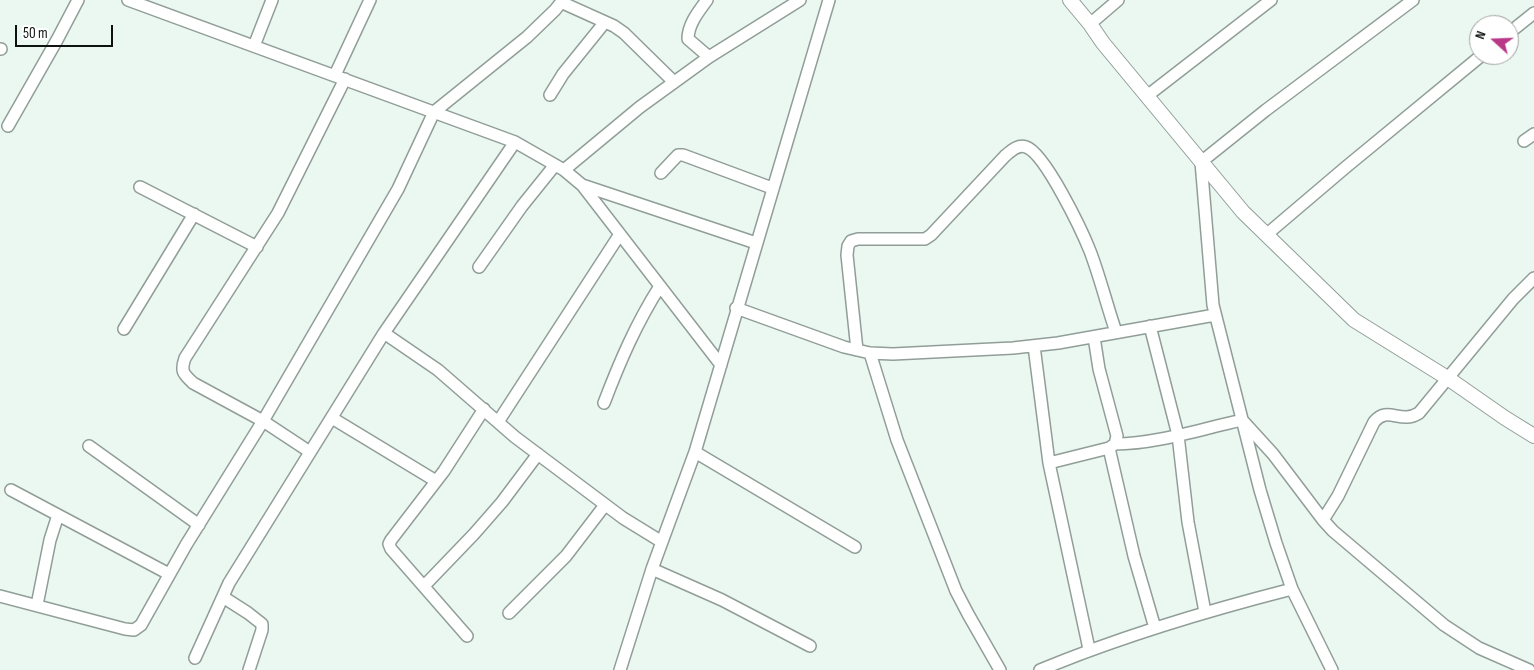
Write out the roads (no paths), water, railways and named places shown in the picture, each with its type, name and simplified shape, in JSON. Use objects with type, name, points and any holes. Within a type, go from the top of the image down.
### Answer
[{"type":"street","points":[[8,126],[78,0]]},
{"type":"street","points":[[128,0],[514,142],[559,168],[582,185],[721,365]]},
{"type":"street","points":[[254,46],[272,0]]},
{"type":"street","points":[[310,452],[263,421],[193,383],[184,375],[182,366],[185,358],[278,213],[340,77],[370,0]]},
{"type":"street","points":[[707,0],[695,17],[688,32],[688,38],[709,57]]},
{"type":"street","points":[[479,267],[522,206],[559,168],[709,57],[800,0]]},
{"type":"street","points":[[620,670],[652,569],[695,452],[736,308],[829,0]]},
{"type":"street","points":[[1070,0],[1103,43],[1243,212],[1354,320],[1449,379],[1528,433]]},
{"type":"street","points":[[1090,24],[1118,0]]},
{"type":"street","points":[[1147,96],[1270,0]]},
{"type":"street","points":[[1201,162],[1266,110],[1413,0]]},
{"type":"street","points":[[0,596],[125,629],[134,630],[141,625],[169,574],[263,421],[398,189],[434,112],[527,37],[563,1],[624,33],[674,82]]},
{"type":"street","points":[[1519,25],[1534,13]]},
{"type":"street","points":[[550,95],[605,22]]},
{"type":"street","points":[[1266,235],[1470,65]]},
{"type":"street","points":[[195,658],[229,583],[384,333],[514,142]]},
{"type":"street","points":[[857,350],[847,255],[848,246],[851,241],[858,239],[925,239],[931,235],[1005,156],[1017,147],[1025,146],[1033,151],[1042,162],[1074,218],[1090,252],[1116,332]]},
{"type":"street","points":[[661,173],[678,156],[683,155],[772,188]]},
{"type":"street","points":[[1201,162],[1209,275],[1215,315],[1260,490],[1292,588],[1332,670]]},
{"type":"street","points":[[582,185],[756,243]]},
{"type":"street","points":[[140,187],[257,247]]},
{"type":"street","points":[[124,328],[194,214]]},
{"type":"street","points":[[498,422],[620,234]]},
{"type":"street","points":[[1323,520],[1338,496],[1374,422],[1379,416],[1385,414],[1412,418],[1419,413],[1514,299],[1534,278]]},
{"type":"street","points":[[604,403],[638,323],[660,286]]},
{"type":"street","points":[[736,308],[857,350],[870,353],[893,354],[1034,346],[1215,315]]},
{"type":"street","points":[[1150,326],[1178,435],[1188,522],[1205,612]]},
{"type":"street","points":[[384,333],[438,370],[498,422],[605,505],[662,542]]},
{"type":"street","points":[[1094,336],[1099,369],[1117,436],[1112,446],[1134,556],[1155,628]]},
{"type":"street","points":[[1034,346],[1049,463],[1089,649]]},
{"type":"street","points":[[870,353],[897,440],[956,591],[1000,670]]},
{"type":"street","points":[[467,636],[391,549],[389,544],[436,481],[484,409]]},
{"type":"street","points":[[332,418],[436,481]]},
{"type":"street","points":[[1049,463],[1112,446],[1178,435],[1242,420]]},
{"type":"street","points":[[1242,420],[1273,454],[1333,531],[1444,625],[1506,663],[1529,670]]},
{"type":"street","points":[[89,446],[199,525]]},
{"type":"street","points":[[695,452],[855,547]]},
{"type":"street","points":[[424,586],[502,502],[538,454]]},
{"type":"street","points":[[11,490],[169,574]]},
{"type":"street","points":[[509,613],[566,556],[605,505]]},
{"type":"street","points":[[38,605],[50,540],[58,515]]},
{"type":"street","points":[[652,569],[722,600],[810,646]]},
{"type":"street","points":[[1040,670],[1089,649],[1205,612],[1292,588]]},
{"type":"street","points":[[223,597],[262,624],[259,643],[249,670]]}]
